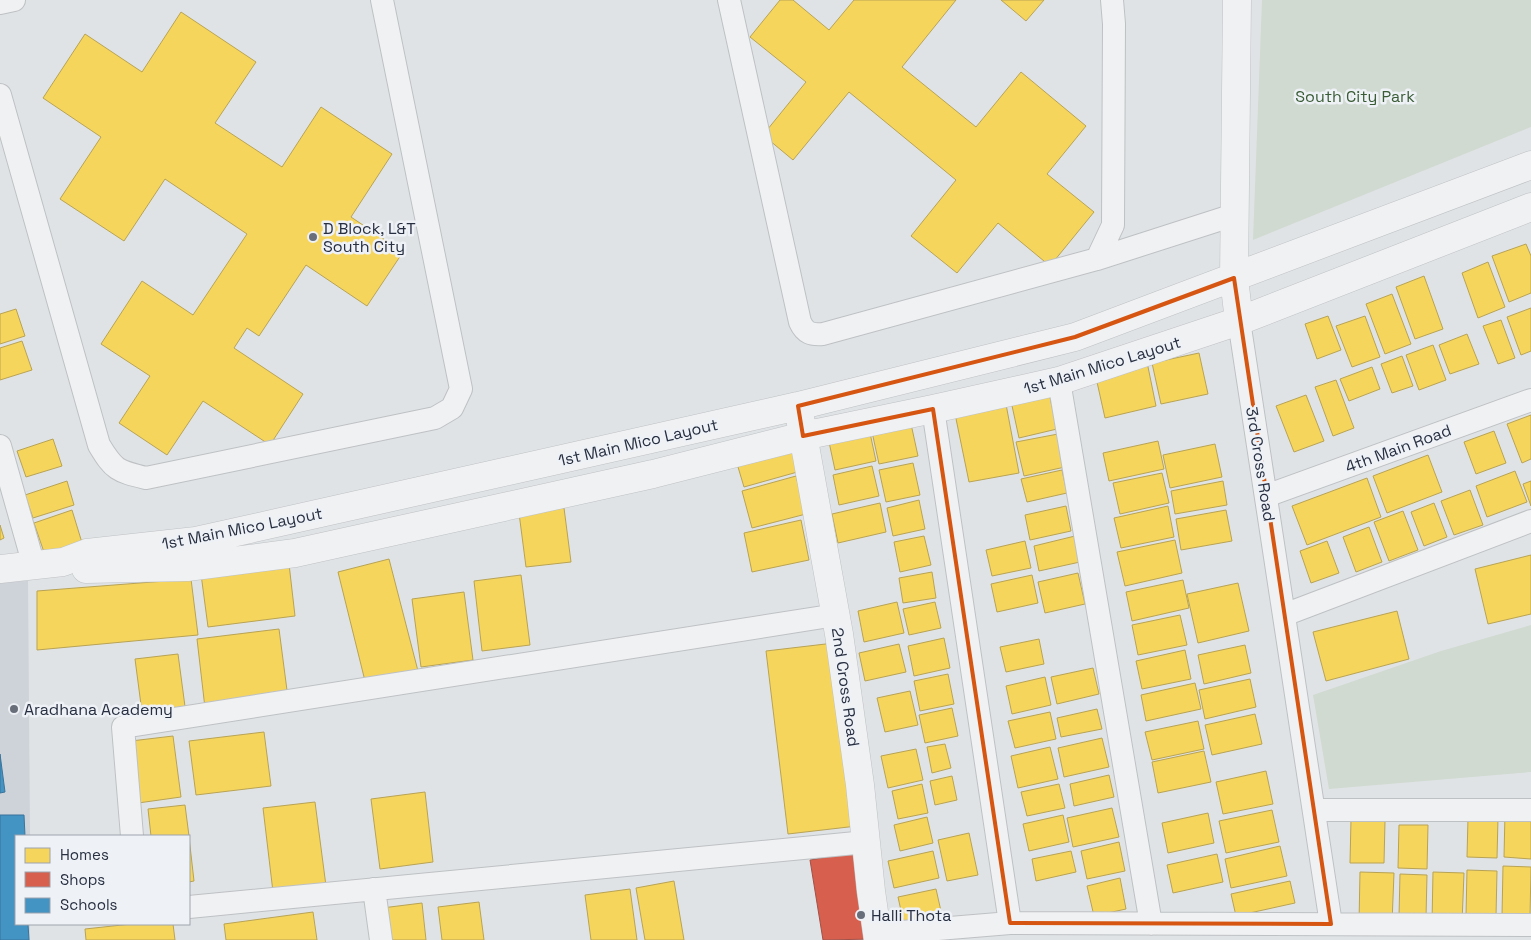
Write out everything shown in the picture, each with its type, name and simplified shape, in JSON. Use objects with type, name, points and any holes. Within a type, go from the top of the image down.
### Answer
[{"type":"street","points":[[0,3],[14,0]]},
{"type":"street","points":[[0,95],[99,445],[111,465],[126,473],[146,478],[435,418],[452,408],[461,389],[382,0]]},
{"type":"street","points":[[729,0],[800,322],[807,333],[813,335],[823,334],[1098,259],[1234,215]]},
{"type":"street","points":[[1098,259],[1113,225],[1114,24],[1112,0]]},
{"type":"street","name":"3rd Cross Road","points":[[1237,0],[1234,278],[1331,924]]},
{"type":"street","name":"1st Main Mico Layout","points":[[64,562],[87,553],[196,541],[798,406],[1075,337],[1531,165]]},
{"type":"street","name":"1st Main Mico Layout","points":[[64,562],[85,569],[187,567],[295,553],[653,474],[803,436],[933,410],[1059,381],[1239,321],[1531,207]]},
{"type":"street","points":[[1059,381],[1151,924]]},
{"type":"street","name":"4th Main Road","points":[[1266,496],[1531,400]]},
{"type":"street","name":"2nd Cross Road","points":[[798,406],[836,616],[859,776],[871,892],[878,937]]},
{"type":"street","points":[[933,410],[1010,923]]},
{"type":"street","points":[[0,446],[34,566]]},
{"type":"street","points":[[1284,615],[1531,521]]},
{"type":"street","points":[[0,569],[64,562]]},
{"type":"street","points":[[132,835],[124,727],[836,616]]},
{"type":"street","points":[[1315,810],[1531,810]]},
{"type":"street","points":[[190,906],[866,842]]},
{"type":"street","points":[[374,889],[381,940]]},
{"type":"street","points":[[878,937],[1010,923],[1531,926]]},
{"type":"highlighted area","points":[[1234,278],[1331,924],[1010,923],[933,409],[803,436],[798,406],[1075,337]]},
{"type":"shaded area","name":"Aradhana Academy","points":[[28,581],[30,835],[15,835],[15,925],[30,925],[30,940],[0,940],[0,582]]},
{"type":"green space","name":"South City Park","points":[[1262,0],[1531,0],[1531,127],[1253,240]]},
{"type":"green space","points":[[1531,625],[1531,772],[1329,789],[1313,695],[1441,651]]},
{"type":"building: Homes","points":[[780,0],[793,0],[829,30],[854,0],[956,0],[902,67],[976,127],[1021,72],[1086,126],[1047,174],[1094,212],[1050,266],[998,223],[957,273],[911,236],[956,180],[849,92],[793,160],[763,135],[806,82],[750,37]]},
{"type":"building: Homes","points":[[1001,0],[1044,0],[1026,21]]},
{"type":"building: Homes","name":"D Block, L&T South City","points":[[181,12],[256,62],[215,123],[282,167],[321,107],[392,154],[351,217],[403,252],[367,306],[306,265],[259,336],[247,328],[234,348],[303,394],[270,445],[203,401],[167,455],[119,423],[150,376],[101,344],[142,281],[193,315],[247,234],[165,179],[124,241],[60,199],[101,137],[43,98],[85,34],[142,72]]},
{"type":"building: Homes","points":[[1526,244],[1531,256],[1531,293],[1509,302],[1492,256]]},
{"type":"building: Homes","points":[[1488,262],[1505,307],[1478,318],[1462,273]]},
{"type":"building: Homes","points":[[1424,276],[1443,329],[1415,339],[1396,287]]},
{"type":"building: Homes","points":[[1392,294],[1411,344],[1385,354],[1366,304]]},
{"type":"building: Homes","points":[[1531,308],[1531,351],[1521,355],[1507,317]]},
{"type":"building: Homes","points":[[16,309],[25,336],[0,344],[0,314]]},
{"type":"building: Homes","points":[[1328,316],[1341,350],[1317,359],[1305,324]]},
{"type":"building: Homes","points":[[1365,316],[1380,357],[1352,367],[1336,326]]},
{"type":"building: Homes","points":[[1501,320],[1515,358],[1498,364],[1483,326]]},
{"type":"building: Homes","points":[[1467,334],[1479,364],[1450,374],[1439,345]]},
{"type":"building: Homes","points":[[22,341],[32,370],[0,380],[0,348]]},
{"type":"building: Homes","points":[[1433,345],[1446,380],[1419,390],[1406,355]]},
{"type":"building: Homes","points":[[1199,353],[1208,394],[1161,404],[1152,363]]},
{"type":"building: Homes","points":[[1402,356],[1413,386],[1392,393],[1381,364]]},
{"type":"building: Homes","points":[[1147,362],[1156,406],[1105,418],[1095,373]]},
{"type":"building: Homes","points":[[1372,367],[1380,389],[1349,401],[1340,379]]},
{"type":"building: Homes","points":[[1336,380],[1354,428],[1333,436],[1315,387]]},
{"type":"building: Homes","points":[[1049,393],[1057,429],[1019,438],[1011,401]]},
{"type":"building: Homes","points":[[1306,395],[1324,441],[1294,452],[1276,406]]},
{"type":"building: Homes","points":[[1005,399],[1019,473],[969,482],[954,409]]},
{"type":"building: Homes","points":[[1531,415],[1531,459],[1522,463],[1507,424]]},
{"type":"building: Homes","points":[[911,424],[918,456],[879,464],[872,432]]},
{"type":"building: Homes","points":[[1494,431],[1506,463],[1476,474],[1464,442]]},
{"type":"building: Homes","points":[[870,433],[876,461],[835,470],[829,442]]},
{"type":"building: Homes","points":[[1058,434],[1065,467],[1024,476],[1016,442]]},
{"type":"building: Homes","points":[[53,439],[62,466],[26,477],[17,451]]},
{"type":"building: Homes","points":[[792,441],[801,471],[744,487],[735,457]]},
{"type":"building: Homes","points":[[1158,441],[1164,469],[1109,481],[1103,453]]},
{"type":"building: Homes","points":[[1215,444],[1222,477],[1170,488],[1163,455]]},
{"type":"building: Homes","points":[[1428,455],[1442,492],[1387,513],[1373,476]]},
{"type":"building: Homes","points":[[913,463],[920,495],[886,502],[879,470]]},
{"type":"building: Homes","points":[[872,466],[879,496],[839,505],[833,475]]},
{"type":"building: Homes","points":[[1062,470],[1067,493],[1027,502],[1021,479]]},
{"type":"building: Homes","points":[[1515,471],[1527,502],[1487,517],[1476,486]]},
{"type":"building: Homes","points":[[1162,473],[1169,503],[1120,514],[1113,483]]},
{"type":"building: Homes","points":[[796,476],[806,514],[752,528],[742,491]]},
{"type":"building: Homes","points":[[1367,478],[1381,517],[1307,545],[1292,506]]},
{"type":"building: Homes","points":[[67,481],[74,505],[33,518],[25,495]]},
{"type":"building: Homes","points":[[1223,481],[1227,505],[1175,514],[1171,491]]},
{"type":"building: Homes","points":[[1531,481],[1531,506],[1523,484]]},
{"type":"building: Homes","points":[[1470,490],[1483,525],[1454,535],[1441,501]]},
{"type":"building: Homes","points":[[919,500],[925,529],[893,536],[887,508]]},
{"type":"building: Homes","points":[[880,503],[886,532],[838,543],[832,514]]},
{"type":"building: Homes","points":[[1434,503],[1447,537],[1424,546],[1411,512]]},
{"type":"building: Homes","points":[[1066,506],[1071,531],[1030,540],[1025,515]]},
{"type":"building: Homes","points":[[1168,506],[1174,537],[1121,548],[1114,518]]},
{"type":"building: Homes","points":[[564,508],[571,562],[526,567],[519,513]]},
{"type":"building: Homes","points":[[72,510],[83,546],[46,558],[34,523]]},
{"type":"building: Homes","points":[[1226,510],[1232,541],[1181,550],[1176,519]]},
{"type":"building: Homes","points":[[1403,511],[1418,550],[1389,561],[1374,522]]},
{"type":"building: Homes","points":[[801,520],[809,560],[752,572],[744,533]]},
{"type":"building: Homes","points":[[0,525],[4,538],[0,540]]},
{"type":"building: Homes","points":[[1369,527],[1382,562],[1356,572],[1343,537]]},
{"type":"building: Homes","points":[[924,536],[931,565],[900,572],[894,542]]},
{"type":"building: Homes","points":[[1075,536],[1080,562],[1039,571],[1034,546]]},
{"type":"building: Homes","points":[[1175,540],[1182,573],[1125,586],[1117,552]]},
{"type":"building: Homes","points":[[1025,541],[1031,568],[992,576],[986,550]]},
{"type":"building: Homes","points":[[1327,541],[1339,573],[1311,583],[1300,551]]},
{"type":"building: Homes","points":[[1531,555],[1531,614],[1488,624],[1475,569]]},
{"type":"building: Homes","points":[[389,559],[418,671],[366,685],[338,572]]},
{"type":"building: Homes","points":[[289,564],[295,616],[208,627],[201,574]]},
{"type":"building: Homes","points":[[932,572],[936,598],[903,603],[899,578]]},
{"type":"building: Homes","points":[[1078,573],[1085,604],[1045,613],[1038,582]]},
{"type":"building: Homes","points":[[521,575],[530,645],[482,651],[474,581]]},
{"type":"building: Homes","points":[[1032,575],[1038,603],[997,612],[991,584]]},
{"type":"building: Homes","points":[[191,579],[198,635],[37,650],[37,591]]},
{"type":"building: Homes","points":[[1183,580],[1189,608],[1132,621],[1126,592]]},
{"type":"building: Homes","points":[[1238,583],[1249,631],[1198,643],[1187,594]]},
{"type":"building: Homes","points":[[464,592],[473,660],[421,667],[412,599]]},
{"type":"building: Homes","points":[[897,602],[904,633],[864,642],[858,611]]},
{"type":"building: Homes","points":[[935,602],[941,628],[909,635],[903,609]]},
{"type":"building: Homes","points":[[1397,611],[1409,659],[1326,681],[1313,632]]},
{"type":"building: Homes","points":[[1180,615],[1187,645],[1138,655],[1132,625]]},
{"type":"building: Homes","points":[[279,629],[288,698],[205,708],[197,639]]},
{"type":"building: Homes","points":[[944,638],[950,668],[914,676],[908,646]]},
{"type":"building: Homes","points":[[1039,639],[1044,664],[1006,672],[1000,647]]},
{"type":"building: Homes","points":[[834,643],[857,826],[788,834],[766,651]]},
{"type":"building: Homes","points":[[899,644],[906,672],[865,681],[859,653]]},
{"type":"building: Homes","points":[[1245,645],[1251,673],[1204,684],[1198,655]]},
{"type":"building: Homes","points":[[1185,650],[1191,679],[1142,689],[1136,661]]},
{"type":"building: Homes","points":[[178,654],[186,714],[143,720],[135,659]]},
{"type":"building: Homes","points":[[1093,668],[1099,694],[1057,704],[1051,677]]},
{"type":"building: Homes","points":[[948,674],[954,704],[920,711],[914,681]]},
{"type":"building: Homes","points":[[1045,677],[1051,705],[1012,714],[1006,686]]},
{"type":"building: Homes","points":[[1250,679],[1256,707],[1205,719],[1199,690]]},
{"type":"building: Homes","points":[[1195,683],[1201,709],[1146,721],[1141,695]]},
{"type":"building: Homes","points":[[910,691],[918,725],[885,732],[877,698]]},
{"type":"building: Homes","points":[[952,708],[958,736],[925,743],[919,715]]},
{"type":"building: Homes","points":[[1097,709],[1102,729],[1061,737],[1057,718]]},
{"type":"building: Homes","points":[[1050,712],[1056,739],[1015,748],[1008,721]]},
{"type":"building: Homes","points":[[1255,714],[1262,744],[1212,755],[1205,725]]},
{"type":"building: Homes","points":[[1198,721],[1204,749],[1152,760],[1145,732]]},
{"type":"building: Homes","points":[[264,732],[271,786],[196,795],[189,741]]},
{"type":"building: Homes","points":[[173,736],[181,797],[138,803],[131,741]]},
{"type":"building: Homes","points":[[1102,738],[1109,767],[1064,777],[1058,748]]},
{"type":"building: Homes","points":[[945,744],[951,768],[932,773],[927,747]]},
{"type":"building: Homes","points":[[1050,747],[1058,779],[1018,788],[1011,756]]},
{"type":"building: Homes","points":[[916,749],[923,780],[888,788],[881,756]]},
{"type":"building: Homes","points":[[1204,751],[1211,782],[1158,793],[1152,762]]},
{"type":"building: Homes","points":[[1266,771],[1273,804],[1223,814],[1216,782]]},
{"type":"building: Homes","points":[[1109,775],[1114,797],[1074,806],[1070,784]]},
{"type":"building: Homes","points":[[952,776],[957,800],[935,805],[930,781]]},
{"type":"building: Homes","points":[[922,784],[928,813],[898,819],[892,791]]},
{"type":"building: Homes","points":[[1059,784],[1065,808],[1027,816],[1021,792]]},
{"type":"building: Homes","points":[[425,792],[433,862],[380,869],[371,799]]},
{"type":"building: Homes","points":[[315,802],[326,886],[273,892],[263,808]]},
{"type":"building: Homes","points":[[185,805],[189,835],[151,835],[148,809]]},
{"type":"building: Homes","points":[[1112,808],[1119,837],[1073,847],[1067,818]]},
{"type":"building: Homes","points":[[1272,810],[1279,842],[1226,853],[1219,821]]},
{"type":"building: Homes","points":[[1208,813],[1214,843],[1168,853],[1162,823]]},
{"type":"building: Homes","points":[[1505,813],[1531,813],[1531,859],[1504,857]]},
{"type":"building: Homes","points":[[1063,815],[1069,842],[1029,851],[1023,824]]},
{"type":"building: Homes","points":[[927,817],[933,843],[900,851],[894,825]]},
{"type":"building: Homes","points":[[1468,818],[1498,818],[1497,858],[1467,857]]},
{"type":"building: Homes","points":[[1351,820],[1385,821],[1384,863],[1350,863]]},
{"type":"building: Homes","points":[[1399,825],[1428,825],[1427,869],[1398,868]]},
{"type":"building: Homes","points":[[969,833],[978,875],[947,881],[938,840]]},
{"type":"building: Homes","points":[[1119,842],[1125,871],[1087,879],[1081,851]]},
{"type":"building: Homes","points":[[190,846],[194,881],[190,882]]},
{"type":"building: Homes","points":[[1280,846],[1287,876],[1231,888],[1225,859]]},
{"type":"building: Homes","points":[[933,851],[939,878],[894,888],[888,861]]},
{"type":"building: Homes","points":[[1071,851],[1076,872],[1036,881],[1032,859]]},
{"type":"building: Homes","points":[[1217,854],[1223,882],[1173,893],[1167,865]]},
{"type":"building: Homes","points":[[1503,866],[1531,867],[1530,917],[1502,916]]},
{"type":"building: Homes","points":[[1467,870],[1497,871],[1496,916],[1466,915]]},
{"type":"building: Homes","points":[[1360,872],[1394,873],[1392,923],[1359,923]]},
{"type":"building: Homes","points":[[1433,872],[1464,873],[1462,923],[1432,923]]},
{"type":"building: Homes","points":[[1400,874],[1427,875],[1426,917],[1399,916]]},
{"type":"building: Homes","points":[[1120,878],[1126,909],[1094,916],[1087,886]]},
{"type":"building: Homes","points":[[674,881],[684,940],[645,940],[636,888]]},
{"type":"building: Homes","points":[[1290,881],[1295,903],[1236,916],[1231,894]]},
{"type":"building: Homes","points":[[630,889],[637,940],[591,940],[585,895]]},
{"type":"building: Homes","points":[[936,889],[943,920],[905,929],[898,897]]},
{"type":"building: Homes","points":[[479,902],[484,940],[442,940],[438,907]]},
{"type":"building: Homes","points":[[422,903],[426,940],[386,940],[382,908]]},
{"type":"building: Homes","points":[[313,912],[317,940],[226,940],[224,924]]},
{"type":"building: Homes","points":[[122,925],[173,925],[175,940],[86,940],[85,929]]},
{"type":"building: Shops","points":[[862,851],[874,939],[823,940],[810,860]]},
{"type":"building: Schools","points":[[0,754],[5,792],[0,793]]},
{"type":"building: Schools","points":[[0,815],[24,815],[25,835],[15,835],[15,925],[28,925],[29,940],[0,940]]},
{"type":"place","name":"D Block, L&T South City","points":[[313,237]]},
{"type":"place","name":"Aradhana Academy","points":[[14,709]]},
{"type":"place","name":"Halli Thota","points":[[861,915]]}]
